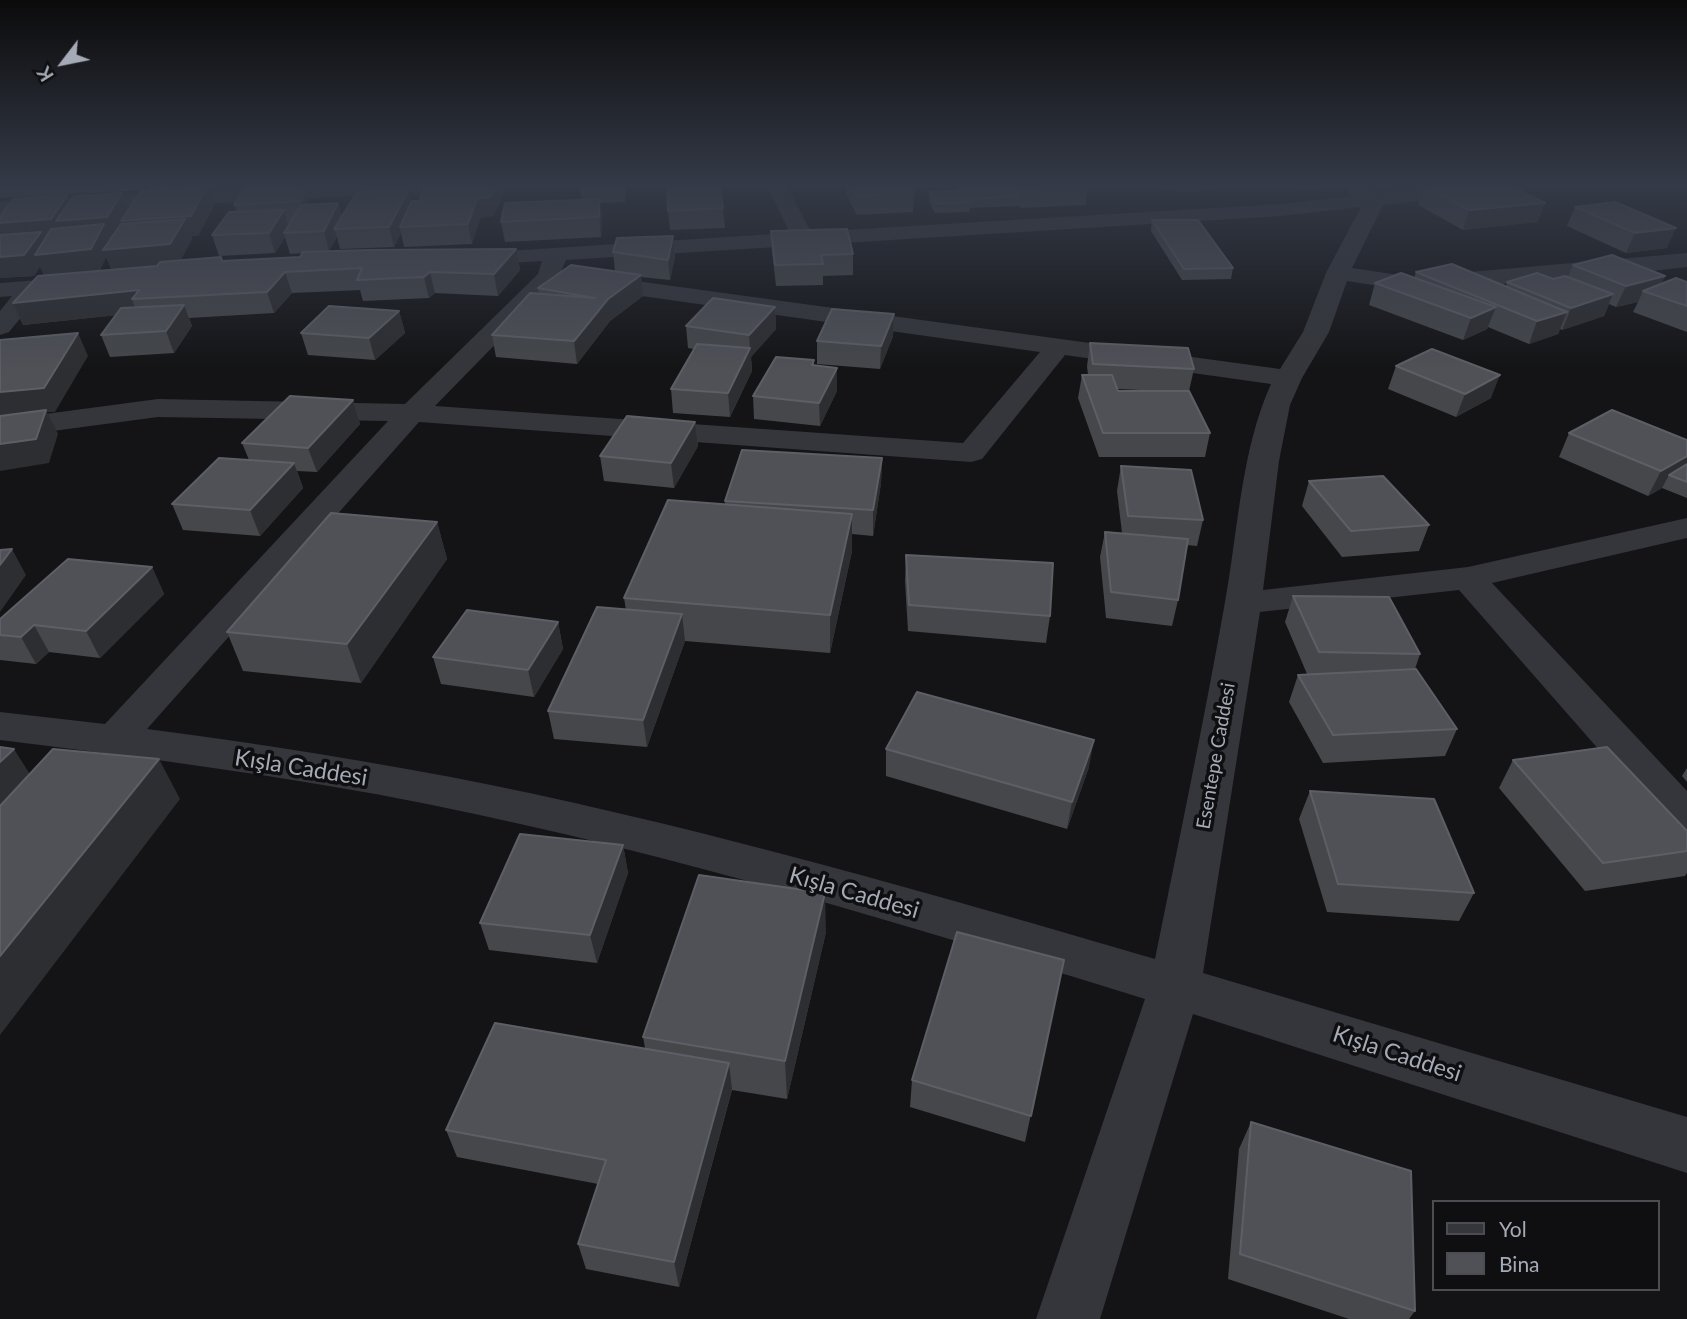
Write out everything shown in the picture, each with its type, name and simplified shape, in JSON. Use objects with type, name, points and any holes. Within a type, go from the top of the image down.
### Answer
[{"type":"street","points":[[115,739],[412,413],[552,265],[720,248]]},
{"type":"street","name":"Esentepe Caddesi","points":[[1068,1319],[1176,984],[1243,603],[1264,461],[1276,405],[1316,332],[1346,248]]},
{"type":"street","points":[[448,260],[552,265],[1057,348],[1289,377]]},
{"type":"street","points":[[1338,273],[1412,284],[1687,260]]},
{"type":"street","points":[[1608,269],[1653,286]]},
{"type":"street","points":[[0,290],[102,283]]},
{"type":"street","points":[[0,327],[33,287]]},
{"type":"street","points":[[0,429],[158,408],[412,413],[971,453],[1057,348]]},
{"type":"street","points":[[1243,603],[1468,578],[1687,528]]},
{"type":"street","points":[[1468,578],[1687,820]]},
{"type":"street","name":"Kışla Caddesi","points":[[0,726],[115,739],[426,789],[647,836],[1176,984],[1687,1145]]},
{"type":"building","points":[[0,248],[30,248],[24,255],[0,257]]},
{"type":"building","points":[[40,248],[92,248],[91,249],[35,255]]},
{"type":"building","points":[[105,248],[130,248],[103,250]]},
{"type":"building","points":[[614,248],[671,248],[668,260],[613,252]]},
{"type":"building","points":[[773,248],[851,248],[853,254],[821,255],[823,264],[775,265]]},
{"type":"building","points":[[1170,248],[1218,248],[1233,268],[1184,269]]},
{"type":"building","points":[[516,249],[494,274],[430,272],[424,277],[357,280],[362,268],[285,272],[267,292],[132,299],[139,290],[13,303],[38,276],[157,266],[160,262],[221,257],[222,261],[300,257],[303,252]]},
{"type":"building","points":[[1612,255],[1665,276],[1626,286],[1573,265]]},
{"type":"building","points":[[1452,264],[1567,312],[1537,321],[1416,272]]},
{"type":"building","points":[[571,265],[641,275],[608,299],[574,341],[492,335],[530,293],[595,298],[538,288]]},
{"type":"building","points":[[1401,273],[1496,307],[1471,318],[1375,283]]},
{"type":"building","points":[[1537,273],[1553,279],[1565,276],[1613,294],[1571,308],[1507,282]]},
{"type":"building","points":[[1676,278],[1687,282],[1687,306],[1643,291]]},
{"type":"building","points":[[713,298],[775,307],[749,335],[686,326]]},
{"type":"building","points":[[184,305],[166,331],[101,335],[121,308]]},
{"type":"building","points":[[329,306],[399,311],[369,338],[301,333]]},
{"type":"building","points":[[832,309],[894,314],[881,346],[817,341]]},
{"type":"building","points":[[78,333],[44,388],[0,392],[0,340]]},
{"type":"building","points":[[1090,343],[1188,348],[1194,369],[1093,364]]},
{"type":"building","points":[[697,344],[750,348],[728,393],[671,389]]},
{"type":"building","points":[[1432,349],[1500,375],[1465,394],[1396,366]]},
{"type":"building","points":[[776,357],[814,360],[812,365],[837,368],[819,403],[753,396]]},
{"type":"building","points":[[1082,375],[1112,375],[1118,391],[1189,391],[1210,433],[1103,433]]},
{"type":"building","points":[[290,396],[353,400],[308,448],[242,443]]},
{"type":"building","points":[[46,410],[36,439],[0,444],[0,416]]},
{"type":"building","points":[[1612,410],[1687,440],[1687,456],[1661,471],[1569,433]]},
{"type":"building","points":[[627,416],[695,422],[671,463],[600,456]]},
{"type":"building","points":[[742,450],[882,458],[873,510],[725,501]]},
{"type":"building","points":[[219,458],[294,463],[250,510],[172,504]]},
{"type":"building","points":[[1687,464],[1687,482],[1669,475]]},
{"type":"building","points":[[1121,466],[1191,470],[1203,520],[1128,516]]},
{"type":"building","points":[[1383,476],[1429,525],[1351,531],[1309,481]]},
{"type":"building","points":[[668,500],[852,514],[830,615],[624,598]]},
{"type":"building","points":[[331,513],[437,522],[347,644],[227,632]]},
{"type":"building","points":[[1105,532],[1188,539],[1178,600],[1111,592]]},
{"type":"building","points":[[12,549],[0,565],[0,550]]},
{"type":"building","points":[[906,555],[1053,563],[1050,616],[909,605]]},
{"type":"building","points":[[68,559],[152,567],[86,631],[34,625],[21,637],[0,635],[0,619]]},
{"type":"building","points":[[1293,596],[1389,597],[1420,654],[1319,652]]},
{"type":"building","points":[[597,607],[682,614],[643,720],[548,711]]},
{"type":"building","points":[[467,610],[558,622],[528,670],[433,657]]},
{"type":"building","points":[[1416,669],[1457,729],[1333,735],[1298,675]]},
{"type":"building","points":[[917,692],[1094,740],[1072,802],[886,749]]},
{"type":"building","points":[[0,747],[14,749],[0,762]]},
{"type":"building","points":[[1607,747],[1687,831],[1687,851],[1603,863],[1513,760]]},
{"type":"building","points":[[53,749],[159,759],[0,956],[0,806]]},
{"type":"building","points":[[1310,791],[1434,799],[1474,893],[1338,884]]},
{"type":"building","points":[[520,834],[623,845],[590,935],[480,923]]},
{"type":"building","points":[[699,875],[825,893],[785,1061],[643,1037]]},
{"type":"building","points":[[957,932],[1064,960],[1031,1116],[912,1080]]},
{"type":"building","points":[[495,1023],[729,1063],[674,1262],[578,1244],[606,1160],[446,1130]]},
{"type":"building","points":[[1251,1122],[1411,1171],[1415,1311],[1240,1254]]}]
